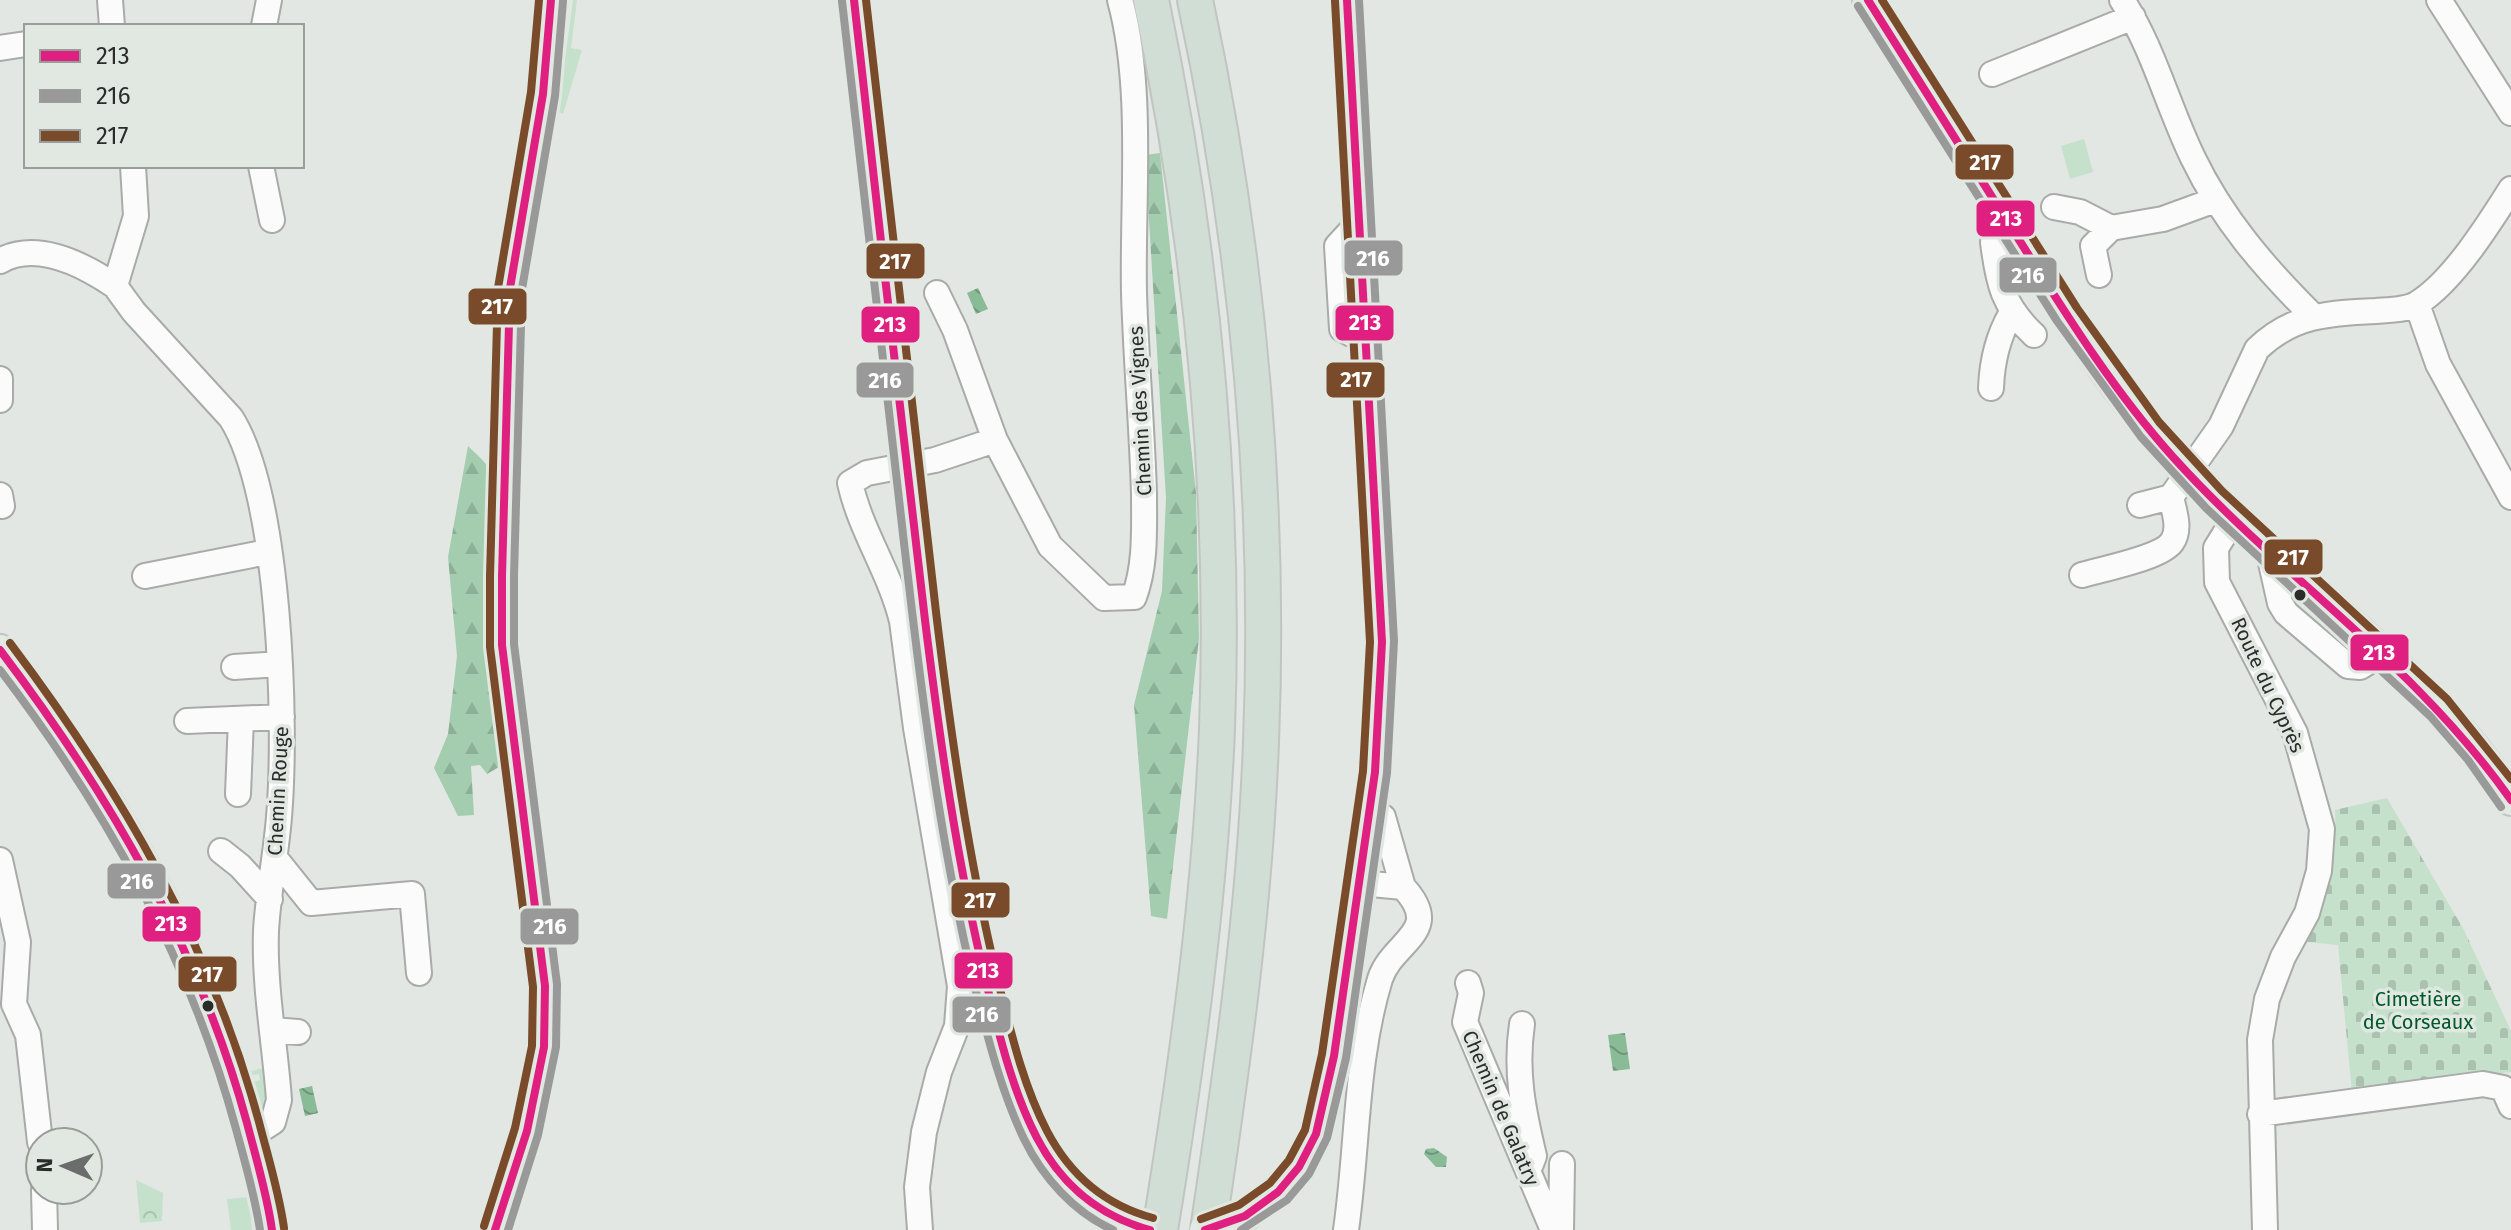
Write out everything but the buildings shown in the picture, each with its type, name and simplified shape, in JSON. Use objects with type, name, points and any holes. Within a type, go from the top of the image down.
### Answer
[{"type":"highway","points":[[1148,1228],[1202,926],[1217,731],[1218,627],[1214,469],[1202,310],[1182,162],[1151,0]]},
{"type":"highway","points":[[1195,0],[1229,181],[1243,288],[1258,444],[1263,589],[1261,744],[1252,895],[1240,1008],[1206,1230]]},
{"type":"main road","points":[[495,1230],[527,1131],[544,1047],[545,986],[502,645],[502,576],[510,288],[543,94],[551,0]]},
{"type":"main road","points":[[854,0],[948,798],[978,951],[1011,1072],[1037,1137],[1061,1175],[1087,1202],[1148,1228]]},
{"type":"main road","points":[[1206,1230],[1245,1216],[1289,1182],[1316,1134],[1334,1056],[1370,809],[1382,642],[1347,0]]},
{"type":"main road","points":[[1868,0],[2069,319],[2179,485],[2234,519],[2381,654],[2459,730],[2511,800]]},
{"type":"main road","points":[[0,650],[64,737],[123,832],[159,894],[198,976],[234,1068],[272,1230]]},
{"type":"street","points":[[110,0],[112,24]]},
{"type":"street","points":[[264,24],[269,0]]},
{"type":"street","name":"Chemin des Vignes","points":[[937,293],[955,330],[995,440],[1050,546],[1104,598],[1134,597],[1140,581],[1144,537],[1143,473],[1134,293],[1132,56],[1120,0]]},
{"type":"street","points":[[2439,0],[2511,113]]},
{"type":"street","points":[[1992,74],[2128,8],[2175,119],[2215,200],[2236,234],[2312,315]]},
{"type":"street","points":[[0,48],[24,44]]},
{"type":"street","points":[[0,261],[20,254],[70,260],[115,286],[136,216],[133,168]]},
{"type":"street","points":[[261,168],[272,220]]},
{"type":"street","points":[[2140,505],[2179,485],[2221,426],[2257,349],[2288,325],[2312,315],[2387,310],[2417,304],[2470,251],[2511,189]]},
{"type":"street","points":[[2099,275],[2093,246],[2111,228],[2163,219],[2215,200]]},
{"type":"street","points":[[2054,207],[2080,212],[2111,228]]},
{"type":"street","points":[[2009,224],[1993,242],[1997,270],[2011,314],[2034,335]]},
{"type":"street","name":"Chemin Rouge","points":[[115,286],[134,312],[231,418],[241,434],[267,552],[282,717],[266,962],[286,1031],[277,1115],[265,1129],[251,1136]]},
{"type":"street","points":[[2417,304],[2438,364],[2511,497]]},
{"type":"street","points":[[1991,388],[2000,333],[2011,314]]},
{"type":"street","points":[[0,379],[0,400]]},
{"type":"street","points":[[920,1230],[917,1187],[924,1132],[939,1072],[957,1026],[959,970],[930,815],[902,621],[889,579],[863,531],[850,483],[867,473],[935,460],[995,440]]},
{"type":"street","points":[[2082,575],[2164,562],[2174,540],[2179,485]]},
{"type":"street","name":"Route du Cyprès","points":[[2234,519],[2216,548],[2217,582],[2295,733],[2322,829],[2319,871],[2307,913],[2283,957],[2267,999],[2260,1040],[2265,1230]]},
{"type":"street","points":[[145,576],[267,552]]},
{"type":"street","points":[[234,667],[279,664]]},
{"type":"street","points":[[187,721],[282,717]]},
{"type":"street","points":[[238,794],[241,719]]},
{"type":"street","points":[[1346,1230],[1357,1097],[1380,979],[1388,960],[1410,939],[1420,921],[1418,903],[1403,887],[1383,817],[1370,809]]},
{"type":"street","points":[[221,851],[270,899]]},
{"type":"street","points":[[275,858],[311,903],[412,894],[419,973]]},
{"type":"street","points":[[0,860],[18,942],[14,1004],[28,1035],[38,1126]]},
{"type":"street","points":[[1361,883],[1403,887]]},
{"type":"street","name":"Chemin de Galatry","points":[[1468,983],[1471,993],[1465,1022],[1553,1230]]},
{"type":"street","points":[[1522,1024],[1518,1054],[1519,1095],[1534,1156],[1529,1174]]},
{"type":"street","points":[[2260,1114],[2483,1084],[2503,1088],[2511,1106]]},
{"type":"street","points":[[1561,1230],[1562,1164]]},
{"type":"street","points":[[44,1206],[45,1230]]},
{"type":"green space","points":[[573,0],[577,0],[571,48],[582,50],[563,114],[558,112]]},
{"type":"green space","points":[[2084,139],[2093,172],[2070,179],[2061,146]]},
{"type":"green space","points":[[1160,153],[1196,493],[1199,638],[1167,919],[1151,916],[1134,705],[1162,591],[1166,498],[1145,155]]},
{"type":"green space","points":[[468,446],[486,464],[495,495],[486,649],[491,708],[506,763],[487,774],[480,765],[471,766],[474,815],[458,816],[434,768],[448,734],[457,656],[448,557]]},
{"type":"green space","name":"Cimetière de Corseaux","points":[[2387,798],[2464,930],[2511,1031],[2511,1072],[2352,1093],[2338,945],[2307,942],[2330,878],[2335,845],[2335,810]]},
{"type":"green space","points":[[269,1067],[272,1104],[263,1111],[253,1082],[260,1080],[259,1074],[251,1075],[251,1071]]},
{"type":"green space","points":[[136,1180],[163,1193],[162,1221],[140,1223]]},
{"type":"green space","points":[[249,1197],[252,1230],[231,1230],[227,1199]]},
{"type":"water","points":[[978,288],[988,309],[976,314],[967,293]]},
{"type":"water","points":[[1625,1033],[1630,1069],[1613,1071],[1608,1035]]},
{"type":"water","points":[[312,1086],[318,1113],[305,1116],[299,1089]]},
{"type":"water","points":[[1434,1148],[1447,1157],[1446,1167],[1436,1167],[1424,1154],[1426,1149]]},
{"type":"transit line","name":"217","points":[[484,1226],[515,1128],[532,1046],[533,987],[490,647],[490,576],[498,288],[531,92],[539,0]]},
{"type":"transit line","name":"213","points":[[495,1230],[527,1131],[544,1047],[545,986],[502,645],[502,576],[510,288],[543,94],[551,0]]},
{"type":"transit line","name":"213","points":[[854,0],[937,711],[958,847],[986,982],[1013,1081],[1028,1120],[1047,1155],[1070,1184],[1098,1207],[1150,1230]]},
{"type":"transit line","name":"217","points":[[866,0],[948,704],[969,841],[997,977],[1024,1075],[1038,1113],[1056,1147],[1078,1174],[1104,1196],[1153,1218]]},
{"type":"transit line","name":"213","points":[[1205,1230],[1245,1216],[1278,1192],[1299,1167],[1316,1134],[1334,1056],[1375,772],[1382,642],[1347,0]]},
{"type":"transit line","name":"216","points":[[1241,1230],[1287,1200],[1309,1174],[1327,1138],[1346,1058],[1387,773],[1394,641],[1359,0]]},
{"type":"transit line","name":"213","points":[[1868,0],[2071,321],[2151,431],[2215,501],[2433,705],[2511,800]]},
{"type":"transit line","name":"217","points":[[1882,0],[2077,308],[2159,422],[2222,491],[2447,699],[2511,779]]},
{"type":"transit line","name":"216","points":[[508,1230],[538,1135],[556,1047],[557,984],[514,644],[514,576],[522,289],[555,96],[563,1]]},
{"type":"transit line","name":"216","points":[[842,1],[918,657],[937,796],[973,980],[995,1061],[1024,1139],[1040,1167],[1061,1192],[1085,1214],[1113,1230]]},
{"type":"transit line","name":"217","points":[[1201,1219],[1239,1205],[1270,1183],[1289,1160],[1305,1130],[1322,1054],[1363,771],[1370,642],[1335,1]]},
{"type":"transit line","name":"216","points":[[1858,6],[2057,321],[2141,437],[2206,508],[2430,716],[2468,760],[2501,807]]},
{"type":"transit line","name":"217","points":[[10,643],[89,754],[158,870],[188,931],[239,1056],[270,1161],[284,1228]]},
{"type":"transit line","name":"213","points":[[0,650],[78,760],[146,874],[176,934],[227,1058],[258,1163],[272,1230]]},
{"type":"transit line","name":"216","points":[[0,670],[75,776],[109,831],[169,946],[217,1066],[246,1166],[260,1230]]}]
